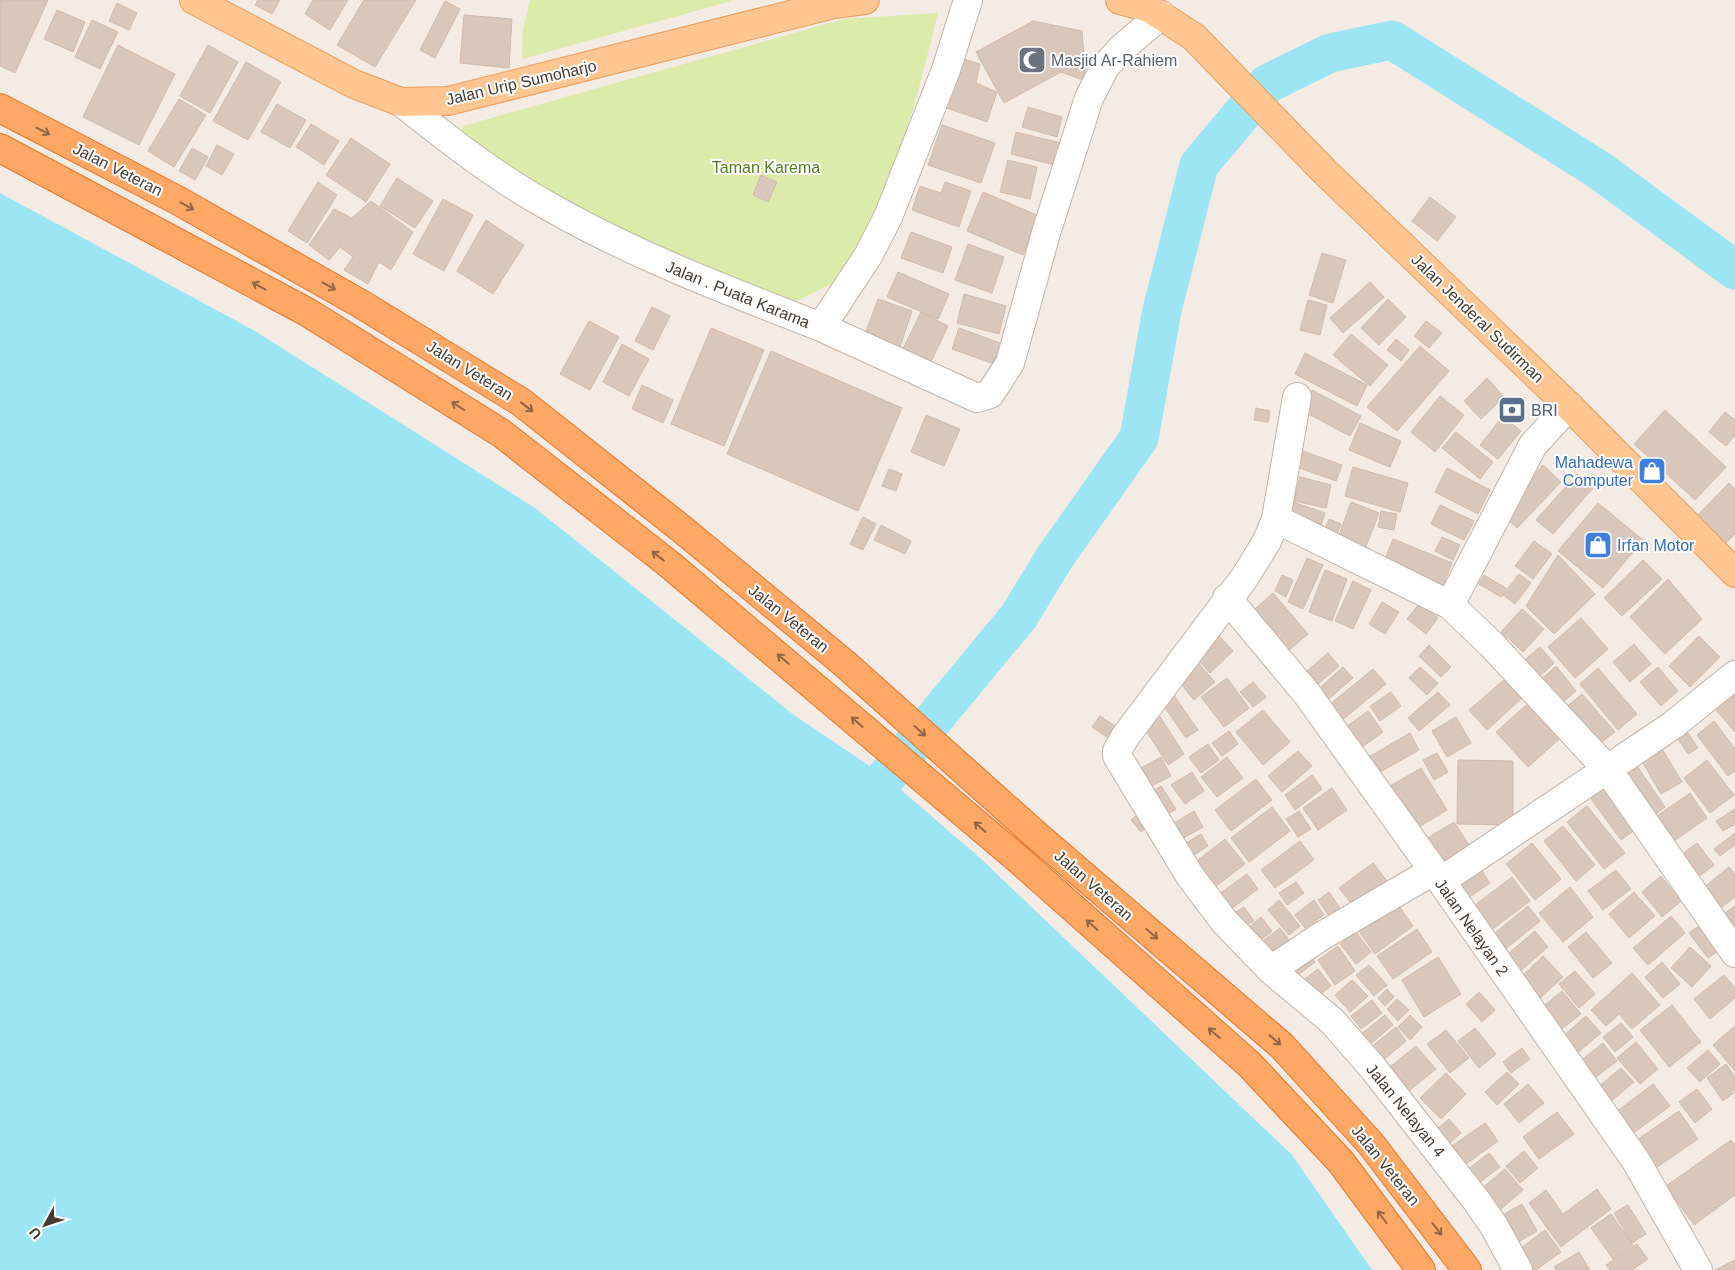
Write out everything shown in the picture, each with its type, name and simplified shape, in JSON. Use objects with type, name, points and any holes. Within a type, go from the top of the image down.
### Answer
[{"type":"highway","name":"Jalan Veteran","points":[[0,108],[177,200],[361,304],[521,402],[683,530],[845,664],[1035,834],[1282,1046],[1371,1144],[1466,1270]]},
{"type":"highway","name":"Jalan Veteran","points":[[0,148],[307,312],[501,433],[669,564],[1018,859],[1249,1064],[1341,1162],[1421,1270]]},
{"type":"main road","name":"Jalan Urip Sumoharjo","points":[[194,0],[354,84],[401,102],[448,101],[805,4],[865,0]]},
{"type":"main road","points":[[1120,0],[1149,8],[1161,15]]},
{"type":"main road","name":"Jalan Jenderal Sudirman","points":[[1161,15],[1194,37],[1325,172],[1569,406],[1735,573]]},
{"type":"street","name":"Jalan . Puata Karama","points":[[401,102],[466,153],[548,206],[613,241],[821,328],[868,256],[888,217],[946,70],[968,0]]},
{"type":"street","points":[[821,328],[977,398],[990,394],[1010,363],[1046,233],[1089,98],[1105,67],[1121,49],[1161,15]]},
{"type":"street","points":[[1227,598],[1245,577],[1267,541],[1276,519],[1297,397]]},
{"type":"street","points":[[1450,605],[1533,445],[1569,406]]},
{"type":"street","points":[[1276,519],[1450,605],[1491,644],[1608,770],[1735,953]]},
{"type":"street","name":"Jalan Nelayan 2","points":[[1227,598],[1307,694],[1437,876],[1636,1161],[1698,1270]]},
{"type":"street","name":"Jalan Nelayan 4","points":[[1227,598],[1126,737],[1116,754],[1190,876],[1224,921],[1271,970],[1332,1021],[1373,1068],[1476,1200],[1494,1226],[1518,1270]]},
{"type":"street","points":[[1271,970],[1320,937],[1437,876],[1608,770],[1673,724],[1735,675]]},
{"type":"green space","points":[[530,0],[732,1],[522,59],[523,29]]},
{"type":"green space","name":"Taman Karema","points":[[938,13],[917,96],[886,196],[863,250],[831,284],[797,301],[739,288],[616,234],[459,139],[463,126],[844,19]]},
{"type":"water","points":[[0,193],[255,331],[535,508],[794,715],[886,777],[979,857],[1292,1155],[1372,1270],[0,1270]]},
{"type":"building","points":[[0,0],[48,0],[15,73],[0,66]]},
{"type":"building","points":[[258,0],[280,0],[272,14],[255,5]]},
{"type":"building","points":[[313,0],[348,0],[330,30],[305,14]]},
{"type":"building","points":[[364,0],[416,0],[375,67],[337,45]]},
{"type":"building","points":[[445,1],[460,9],[435,58],[420,50]]},
{"type":"building","points":[[117,3],[137,13],[129,30],[109,21]]},
{"type":"building","points":[[57,10],[85,22],[73,52],[44,39]]},
{"type":"building","points":[[464,15],[512,19],[509,68],[460,63]]},
{"type":"building","points":[[92,20],[118,32],[100,69],[75,57]]},
{"type":"building","points":[[1033,21],[1082,31],[1086,81],[1061,72],[1004,103],[976,52]]},
{"type":"building","points":[[118,45],[175,74],[139,145],[83,117]]},
{"type":"building","points":[[208,45],[238,62],[210,113],[180,96]]},
{"type":"building","points":[[957,57],[980,64],[976,83],[997,92],[987,122],[944,107]]},
{"type":"building","points":[[246,62],[281,82],[248,140],[213,121]]},
{"type":"building","points":[[179,99],[206,115],[174,167],[148,151]]},
{"type":"building","points":[[277,104],[306,120],[290,148],[261,132]]},
{"type":"building","points":[[1028,107],[1062,117],[1057,137],[1022,127]]},
{"type":"building","points":[[311,124],[339,141],[324,165],[296,147]]},
{"type":"building","points":[[942,125],[995,143],[981,183],[928,165]]},
{"type":"building","points":[[1016,132],[1061,143],[1055,165],[1011,154]]},
{"type":"building","points":[[351,138],[390,164],[366,202],[326,175]]},
{"type":"building","points":[[217,145],[234,154],[222,175],[206,166]]},
{"type":"building","points":[[192,148],[208,157],[195,180],[179,171]]},
{"type":"building","points":[[1008,160],[1037,167],[1030,199],[1000,192]]},
{"type":"building","points":[[761,175],[777,182],[768,202],[753,195]]},
{"type":"building","points":[[397,178],[433,201],[415,228],[380,206]]},
{"type":"building","points":[[318,182],[337,195],[307,243],[288,231]]},
{"type":"building","points":[[945,182],[971,191],[959,227],[912,210],[920,186],[941,193]]},
{"type":"building","points":[[983,192],[1039,216],[1023,255],[967,231]]},
{"type":"building","points":[[1430,197],[1456,217],[1437,241],[1412,221]]},
{"type":"building","points":[[443,199],[473,215],[444,271],[413,254]]},
{"type":"building","points":[[371,201],[413,232],[391,270],[379,262],[368,284],[344,270],[353,257],[340,247],[329,260],[309,245],[334,209],[352,218]]},
{"type":"building","points":[[486,220],[524,245],[493,294],[457,271]]},
{"type":"building","points":[[911,232],[952,247],[943,273],[901,258]]},
{"type":"building","points":[[968,244],[1004,257],[992,293],[955,280]]},
{"type":"building","points":[[1322,253],[1346,260],[1333,303],[1309,295]]},
{"type":"building","points":[[898,272],[949,294],[938,319],[887,297]]},
{"type":"building","points":[[1370,282],[1384,297],[1343,333],[1330,318]]},
{"type":"building","points":[[964,294],[1006,306],[999,334],[957,323]]},
{"type":"building","points":[[878,299],[912,311],[899,350],[864,337]]},
{"type":"building","points":[[1388,299],[1406,317],[1379,345],[1361,328]]},
{"type":"building","points":[[1308,300],[1327,305],[1320,335],[1300,330]]},
{"type":"building","points":[[652,307],[670,316],[653,350],[635,341]]},
{"type":"building","points":[[921,312],[948,326],[929,366],[901,353]]},
{"type":"building","points":[[589,321],[619,337],[590,390],[560,374]]},
{"type":"building","points":[[1426,321],[1442,333],[1429,348],[1414,336]]},
{"type":"building","points":[[711,328],[764,350],[724,446],[671,424]]},
{"type":"building","points":[[959,328],[1005,345],[997,365],[952,349]]},
{"type":"building","points":[[1351,334],[1388,365],[1370,386],[1333,355]]},
{"type":"building","points":[[1396,339],[1409,350],[1401,361],[1387,350]]},
{"type":"building","points":[[622,344],[649,359],[629,396],[603,382]]},
{"type":"building","points":[[1420,346],[1449,371],[1397,431],[1367,407]]},
{"type":"building","points":[[771,351],[902,408],[858,511],[727,454]]},
{"type":"building","points":[[1305,353],[1367,385],[1357,406],[1295,374]]},
{"type":"building","points":[[1487,378],[1504,397],[1481,419],[1464,401]]},
{"type":"building","points":[[642,385],[673,400],[663,423],[632,409]]},
{"type":"building","points":[[1312,390],[1361,416],[1350,436],[1301,410]]},
{"type":"building","points":[[1440,396],[1464,415],[1435,452],[1411,432]]},
{"type":"building","points":[[1256,408],[1270,411],[1268,422],[1254,420]]},
{"type":"building","points":[[1665,410],[1726,467],[1695,500],[1634,444]]},
{"type":"building","points":[[1725,412],[1735,420],[1735,435],[1726,446],[1709,432]]},
{"type":"building","points":[[926,415],[960,429],[944,466],[911,452]]},
{"type":"building","points":[[1503,416],[1521,431],[1498,459],[1480,445]]},
{"type":"building","points":[[1360,423],[1401,441],[1390,467],[1349,450]]},
{"type":"building","points":[[1456,432],[1493,462],[1480,479],[1442,448]]},
{"type":"building","points":[[1297,449],[1342,465],[1336,481],[1291,465]]},
{"type":"building","points":[[1543,465],[1561,482],[1517,528],[1499,511]]},
{"type":"building","points":[[1353,467],[1408,483],[1400,512],[1345,496]]},
{"type":"building","points":[[1447,468],[1490,490],[1478,514],[1435,492]]},
{"type":"building","points":[[889,469],[902,474],[896,491],[882,486]]},
{"type":"building","points":[[1577,474],[1593,488],[1553,534],[1536,520]]},
{"type":"building","points":[[1300,477],[1331,485],[1326,508],[1294,501]]},
{"type":"building","points":[[1729,483],[1735,489],[1735,534],[1718,551],[1690,523]]},
{"type":"building","points":[[1293,502],[1325,513],[1319,531],[1287,520]]},
{"type":"building","points":[[1351,502],[1379,513],[1365,549],[1338,538]]},
{"type":"building","points":[[1598,503],[1643,540],[1603,588],[1558,551]]},
{"type":"building","points":[[1440,505],[1474,521],[1464,540],[1431,524]]},
{"type":"building","points":[[1381,511],[1397,514],[1394,530],[1378,527]]},
{"type":"building","points":[[863,517],[876,524],[863,550],[850,544]]},
{"type":"building","points":[[1329,519],[1341,524],[1334,542],[1322,537]]},
{"type":"building","points":[[881,525],[911,541],[905,554],[874,540]]},
{"type":"building","points":[[1442,537],[1460,545],[1453,560],[1435,551]]},
{"type":"building","points":[[1393,539],[1452,563],[1441,590],[1382,566]]},
{"type":"building","points":[[1534,541],[1552,554],[1533,579],[1515,566]]},
{"type":"building","points":[[1558,555],[1595,594],[1554,634],[1526,606]]},
{"type":"building","points":[[1307,558],[1323,565],[1303,609],[1288,602]]},
{"type":"building","points":[[1643,560],[1662,579],[1622,616],[1604,598]]},
{"type":"building","points":[[1325,570],[1347,579],[1332,621],[1309,612]]},
{"type":"building","points":[[1519,574],[1531,583],[1515,604],[1503,595]]},
{"type":"building","points":[[1282,575],[1293,580],[1286,597],[1275,591]]},
{"type":"building","points":[[1484,575],[1506,588],[1501,597],[1479,584]]},
{"type":"building","points":[[1668,579],[1702,619],[1665,654],[1630,617]]},
{"type":"building","points":[[1353,581],[1371,590],[1353,629],[1335,621]]},
{"type":"building","points":[[1273,593],[1308,634],[1282,656],[1247,616]]},
{"type":"building","points":[[1382,602],[1399,612],[1385,634],[1369,624]]},
{"type":"building","points":[[1419,604],[1438,618],[1426,634],[1407,619]]},
{"type":"building","points":[[1522,609],[1544,629],[1523,652],[1501,632]]},
{"type":"building","points":[[1581,618],[1608,649],[1575,678],[1548,647]]},
{"type":"building","points":[[1213,629],[1233,651],[1210,673],[1190,651]]},
{"type":"building","points":[[1699,636],[1720,657],[1690,687],[1669,666]]},
{"type":"building","points":[[1634,644],[1651,664],[1630,682],[1613,662]]},
{"type":"building","points":[[1429,645],[1451,667],[1441,677],[1419,656]]},
{"type":"building","points":[[1540,647],[1554,663],[1535,681],[1520,664]]},
{"type":"building","points":[[1328,653],[1339,666],[1310,691],[1299,678]]},
{"type":"building","points":[[1193,657],[1215,682],[1194,700],[1173,674]]},
{"type":"building","points":[[1556,666],[1576,691],[1558,706],[1538,682]]},
{"type":"building","points":[[1343,667],[1353,678],[1322,705],[1313,694]]},
{"type":"building","points":[[1420,667],[1438,683],[1427,695],[1409,678]]},
{"type":"building","points":[[1658,667],[1678,691],[1661,706],[1640,682]]},
{"type":"building","points":[[1598,668],[1637,714],[1618,730],[1580,684]]},
{"type":"building","points":[[1373,669],[1386,684],[1336,725],[1323,710]]},
{"type":"building","points":[[1227,678],[1249,708],[1224,727],[1201,697]]},
{"type":"building","points":[[1505,679],[1522,698],[1487,730],[1469,710]]},
{"type":"building","points":[[1253,682],[1266,697],[1253,707],[1240,692]]},
{"type":"building","points":[[1171,691],[1198,730],[1186,738],[1159,699]]},
{"type":"building","points":[[1391,692],[1401,706],[1380,721],[1370,706]]},
{"type":"building","points":[[1438,692],[1450,705],[1419,731],[1408,718]]},
{"type":"building","points":[[1735,693],[1735,732],[1716,710]]},
{"type":"building","points":[[1582,694],[1615,732],[1596,747],[1564,709]]},
{"type":"building","points":[[1534,698],[1565,734],[1528,767],[1496,732]]},
{"type":"building","points":[[1263,710],[1290,742],[1263,765],[1236,732]]},
{"type":"building","points":[[1368,711],[1383,732],[1354,753],[1339,732]]},
{"type":"building","points":[[1159,715],[1184,754],[1168,765],[1143,726]]},
{"type":"building","points":[[1100,716],[1115,726],[1107,737],[1092,727]]},
{"type":"building","points":[[1456,717],[1471,743],[1447,757],[1432,731]]},
{"type":"building","points":[[1714,721],[1735,749],[1735,771],[1728,776],[1697,735]]},
{"type":"building","points":[[1229,731],[1238,744],[1222,756],[1212,743]]},
{"type":"building","points":[[1410,733],[1419,750],[1375,775],[1365,759]]},
{"type":"building","points":[[1688,733],[1698,748],[1688,754],[1678,739]]},
{"type":"building","points":[[1208,744],[1219,760],[1201,773],[1189,757]]},
{"type":"building","points":[[1659,744],[1682,782],[1661,794],[1639,756]]},
{"type":"building","points":[[1298,751],[1312,766],[1282,792],[1268,776]]},
{"type":"building","points":[[1437,753],[1448,772],[1434,780],[1423,760]]},
{"type":"building","points":[[1161,757],[1171,776],[1140,792],[1130,774]]},
{"type":"building","points":[[1227,757],[1243,778],[1217,797],[1201,777]]},
{"type":"building","points":[[1458,760],[1513,761],[1513,825],[1457,824]]},
{"type":"building","points":[[1633,760],[1665,807],[1647,820],[1614,773]]},
{"type":"building","points":[[1707,760],[1734,795],[1710,813],[1684,778]]},
{"type":"building","points":[[1421,768],[1447,810],[1409,833],[1383,790]]},
{"type":"building","points":[[1192,772],[1204,791],[1185,804],[1171,785]]},
{"type":"building","points":[[1312,775],[1322,789],[1295,810],[1285,795]]},
{"type":"building","points":[[1256,779],[1272,800],[1231,831],[1215,810]]},
{"type":"building","points":[[1604,785],[1636,829],[1621,840],[1589,796]]},
{"type":"building","points":[[1161,786],[1176,809],[1160,819],[1145,797]]},
{"type":"building","points":[[1332,788],[1347,810],[1318,830],[1303,808]]},
{"type":"building","points":[[1690,793],[1707,818],[1671,843],[1654,818]]},
{"type":"building","points":[[1587,806],[1625,853],[1604,869],[1567,822]]},
{"type":"building","points":[[1272,807],[1290,831],[1249,862],[1231,838]]},
{"type":"building","points":[[1735,809],[1735,824],[1723,831],[1716,821]]},
{"type":"building","points":[[1142,811],[1152,823],[1141,832],[1131,820]]},
{"type":"building","points":[[1194,811],[1203,827],[1173,844],[1164,829]]},
{"type":"building","points":[[1299,811],[1311,829],[1298,837],[1286,819]]},
{"type":"building","points":[[1454,822],[1471,848],[1436,870],[1419,843]]},
{"type":"building","points":[[1563,826],[1595,865],[1576,881],[1544,841]]},
{"type":"building","points":[[1735,833],[1735,845],[1720,856],[1714,849]]},
{"type":"building","points":[[1201,834],[1208,846],[1186,860],[1178,848]]},
{"type":"building","points":[[1225,839],[1245,864],[1214,888],[1194,863]]},
{"type":"building","points":[[1300,841],[1314,860],[1275,888],[1261,870]]},
{"type":"building","points":[[1532,843],[1561,879],[1535,900],[1506,864]]},
{"type":"building","points":[[1697,843],[1714,865],[1693,881],[1676,859]]},
{"type":"building","points":[[1373,863],[1387,881],[1354,907],[1339,888]]},
{"type":"building","points":[[1729,867],[1735,874],[1735,897],[1718,910],[1702,889]]},
{"type":"building","points":[[1480,868],[1490,883],[1461,903],[1450,888]]},
{"type":"building","points":[[1616,870],[1631,889],[1603,910],[1588,891]]},
{"type":"building","points":[[1247,874],[1258,889],[1223,915],[1212,899]]},
{"type":"building","points":[[1661,876],[1681,901],[1662,917],[1642,892]]},
{"type":"building","points":[[1512,877],[1530,901],[1486,934],[1467,911]]},
{"type":"building","points":[[1296,882],[1304,893],[1287,905],[1279,893]]},
{"type":"building","points":[[1570,887],[1593,917],[1563,942],[1539,913]]},
{"type":"building","points":[[1329,892],[1340,908],[1329,916],[1318,900]]},
{"type":"building","points":[[1634,892],[1655,916],[1629,938],[1609,914]]},
{"type":"building","points":[[1394,899],[1413,926],[1375,954],[1356,927]]},
{"type":"building","points":[[1279,900],[1300,926],[1289,935],[1268,910]]},
{"type":"building","points":[[1314,900],[1324,915],[1305,928],[1295,915]]},
{"type":"building","points":[[1528,906],[1540,921],[1497,956],[1485,941]]},
{"type":"building","points":[[1735,906],[1735,926],[1725,913]]},
{"type":"building","points":[[1244,907],[1254,921],[1240,929],[1231,915]]},
{"type":"building","points":[[1671,916],[1685,933],[1648,965],[1633,948]]},
{"type":"building","points":[[1261,917],[1272,931],[1251,948],[1240,935]]},
{"type":"building","points":[[1702,924],[1721,949],[1708,958],[1689,933]]},
{"type":"building","points":[[1280,928],[1293,945],[1268,963],[1256,946]]},
{"type":"building","points":[[1417,929],[1432,952],[1393,979],[1377,956]]},
{"type":"building","points":[[1535,931],[1548,947],[1518,973],[1504,957]]},
{"type":"building","points":[[1356,932],[1371,952],[1356,964],[1340,944]]},
{"type":"building","points":[[1586,932],[1612,963],[1593,978],[1568,947]]},
{"type":"building","points":[[1338,946],[1355,971],[1335,985],[1318,960]]},
{"type":"building","points":[[1690,947],[1711,966],[1692,987],[1671,968]]},
{"type":"building","points":[[1306,950],[1315,962],[1289,982],[1280,971]]},
{"type":"building","points":[[1543,956],[1563,977],[1537,1001],[1518,980]]},
{"type":"building","points":[[1438,957],[1461,994],[1424,1017],[1402,980]]},
{"type":"building","points":[[1662,962],[1680,984],[1663,998],[1645,977]]},
{"type":"building","points":[[1369,965],[1387,985],[1374,996],[1356,975]]},
{"type":"building","points":[[1318,969],[1331,986],[1311,1001],[1298,984]]},
{"type":"building","points":[[1575,971],[1595,994],[1579,1008],[1559,984]]},
{"type":"building","points":[[1632,973],[1660,1005],[1632,1029],[1619,1014],[1606,1026],[1591,1010]]},
{"type":"building","points":[[1724,975],[1735,988],[1735,998],[1710,1019],[1694,999]]},
{"type":"building","points":[[1352,980],[1368,996],[1350,1012],[1335,995]]},
{"type":"building","points":[[1387,989],[1394,997],[1385,1006],[1378,998]]},
{"type":"building","points":[[1562,991],[1581,1014],[1558,1032],[1540,1009]]},
{"type":"building","points":[[1479,992],[1495,1010],[1482,1022],[1466,1004]]},
{"type":"building","points":[[1397,999],[1409,1010],[1398,1021],[1387,1009]]},
{"type":"building","points":[[1372,1000],[1382,1013],[1361,1029],[1351,1016]]},
{"type":"building","points":[[1672,1005],[1701,1042],[1669,1067],[1640,1030]]},
{"type":"building","points":[[1385,1015],[1393,1025],[1368,1046],[1360,1035]]},
{"type":"building","points":[[1410,1015],[1422,1027],[1410,1040],[1398,1027]]},
{"type":"building","points":[[1586,1016],[1601,1033],[1569,1060],[1555,1043]]},
{"type":"building","points":[[1621,1023],[1633,1037],[1615,1052],[1603,1037]]},
{"type":"building","points":[[1735,1026],[1735,1071],[1713,1045]]},
{"type":"building","points":[[1396,1027],[1406,1041],[1381,1062],[1370,1048]]},
{"type":"building","points":[[1475,1028],[1496,1054],[1479,1068],[1458,1041]]},
{"type":"building","points":[[1446,1030],[1469,1058],[1450,1073],[1427,1044]]},
{"type":"building","points":[[1636,1042],[1658,1069],[1640,1084],[1617,1058]]},
{"type":"building","points":[[1603,1043],[1617,1061],[1588,1083],[1574,1066]]},
{"type":"building","points":[[1416,1046],[1436,1069],[1399,1099],[1380,1075]]},
{"type":"building","points":[[1522,1048],[1530,1059],[1511,1073],[1503,1062]]},
{"type":"building","points":[[1708,1050],[1720,1064],[1700,1082],[1687,1068]]},
{"type":"building","points":[[1726,1064],[1735,1077],[1735,1092],[1723,1101],[1707,1078]]},
{"type":"building","points":[[1621,1068],[1634,1082],[1603,1108],[1591,1093]]},
{"type":"building","points":[[1507,1072],[1519,1084],[1497,1105],[1485,1092]]},
{"type":"building","points":[[1446,1073],[1466,1094],[1441,1119],[1420,1098]]},
{"type":"building","points":[[1528,1084],[1544,1103],[1519,1123],[1504,1104]]},
{"type":"building","points":[[1653,1084],[1670,1106],[1627,1138],[1611,1116]]},
{"type":"building","points":[[1697,1089],[1712,1109],[1695,1123],[1679,1102]]},
{"type":"building","points":[[1679,1111],[1698,1139],[1647,1174],[1628,1146]]},
{"type":"building","points":[[1557,1112],[1574,1134],[1539,1159],[1523,1137]]},
{"type":"building","points":[[1449,1119],[1461,1133],[1443,1149],[1431,1134]]},
{"type":"building","points":[[1485,1123],[1498,1141],[1462,1167],[1449,1148]]},
{"type":"building","points":[[1731,1140],[1735,1145],[1735,1195],[1694,1225],[1666,1186]]},
{"type":"building","points":[[1524,1151],[1538,1168],[1520,1183],[1506,1166]]},
{"type":"building","points":[[1489,1153],[1500,1167],[1471,1189],[1460,1175]]},
{"type":"building","points":[[1505,1169],[1523,1190],[1493,1216],[1474,1195]]},
{"type":"building","points":[[1597,1189],[1611,1209],[1561,1247],[1529,1203],[1546,1190],[1563,1214]]},
{"type":"building","points":[[1522,1204],[1537,1231],[1510,1247],[1494,1220]]},
{"type":"building","points":[[1628,1205],[1646,1234],[1632,1243],[1614,1213]]},
{"type":"building","points":[[1611,1214],[1633,1245],[1613,1259],[1591,1228]]},
{"type":"building","points":[[1545,1230],[1561,1252],[1536,1270],[1524,1270],[1513,1254]]},
{"type":"building","points":[[1637,1244],[1648,1259],[1632,1270],[1610,1270],[1606,1265]]},
{"type":"building","points":[[1579,1252],[1590,1270],[1556,1270],[1554,1267]]},
{"type":"building","points":[[1735,1260],[1735,1270],[1715,1270]]},
{"type":"waterway","points":[[886,777],[1019,616],[1055,557],[1139,438],[1162,310],[1199,165],[1267,84],[1330,53],[1392,40],[1599,170],[1735,270]]},
{"type":"place","name":"Masjid Ar-Rahiem","points":[[1032,60]]},
{"type":"place","name":"BRI","points":[[1512,410]]},
{"type":"place","name":"Mahadewa Computer","points":[[1652,471]]},
{"type":"place","name":"Irfan Motor","points":[[1598,545]]}]
